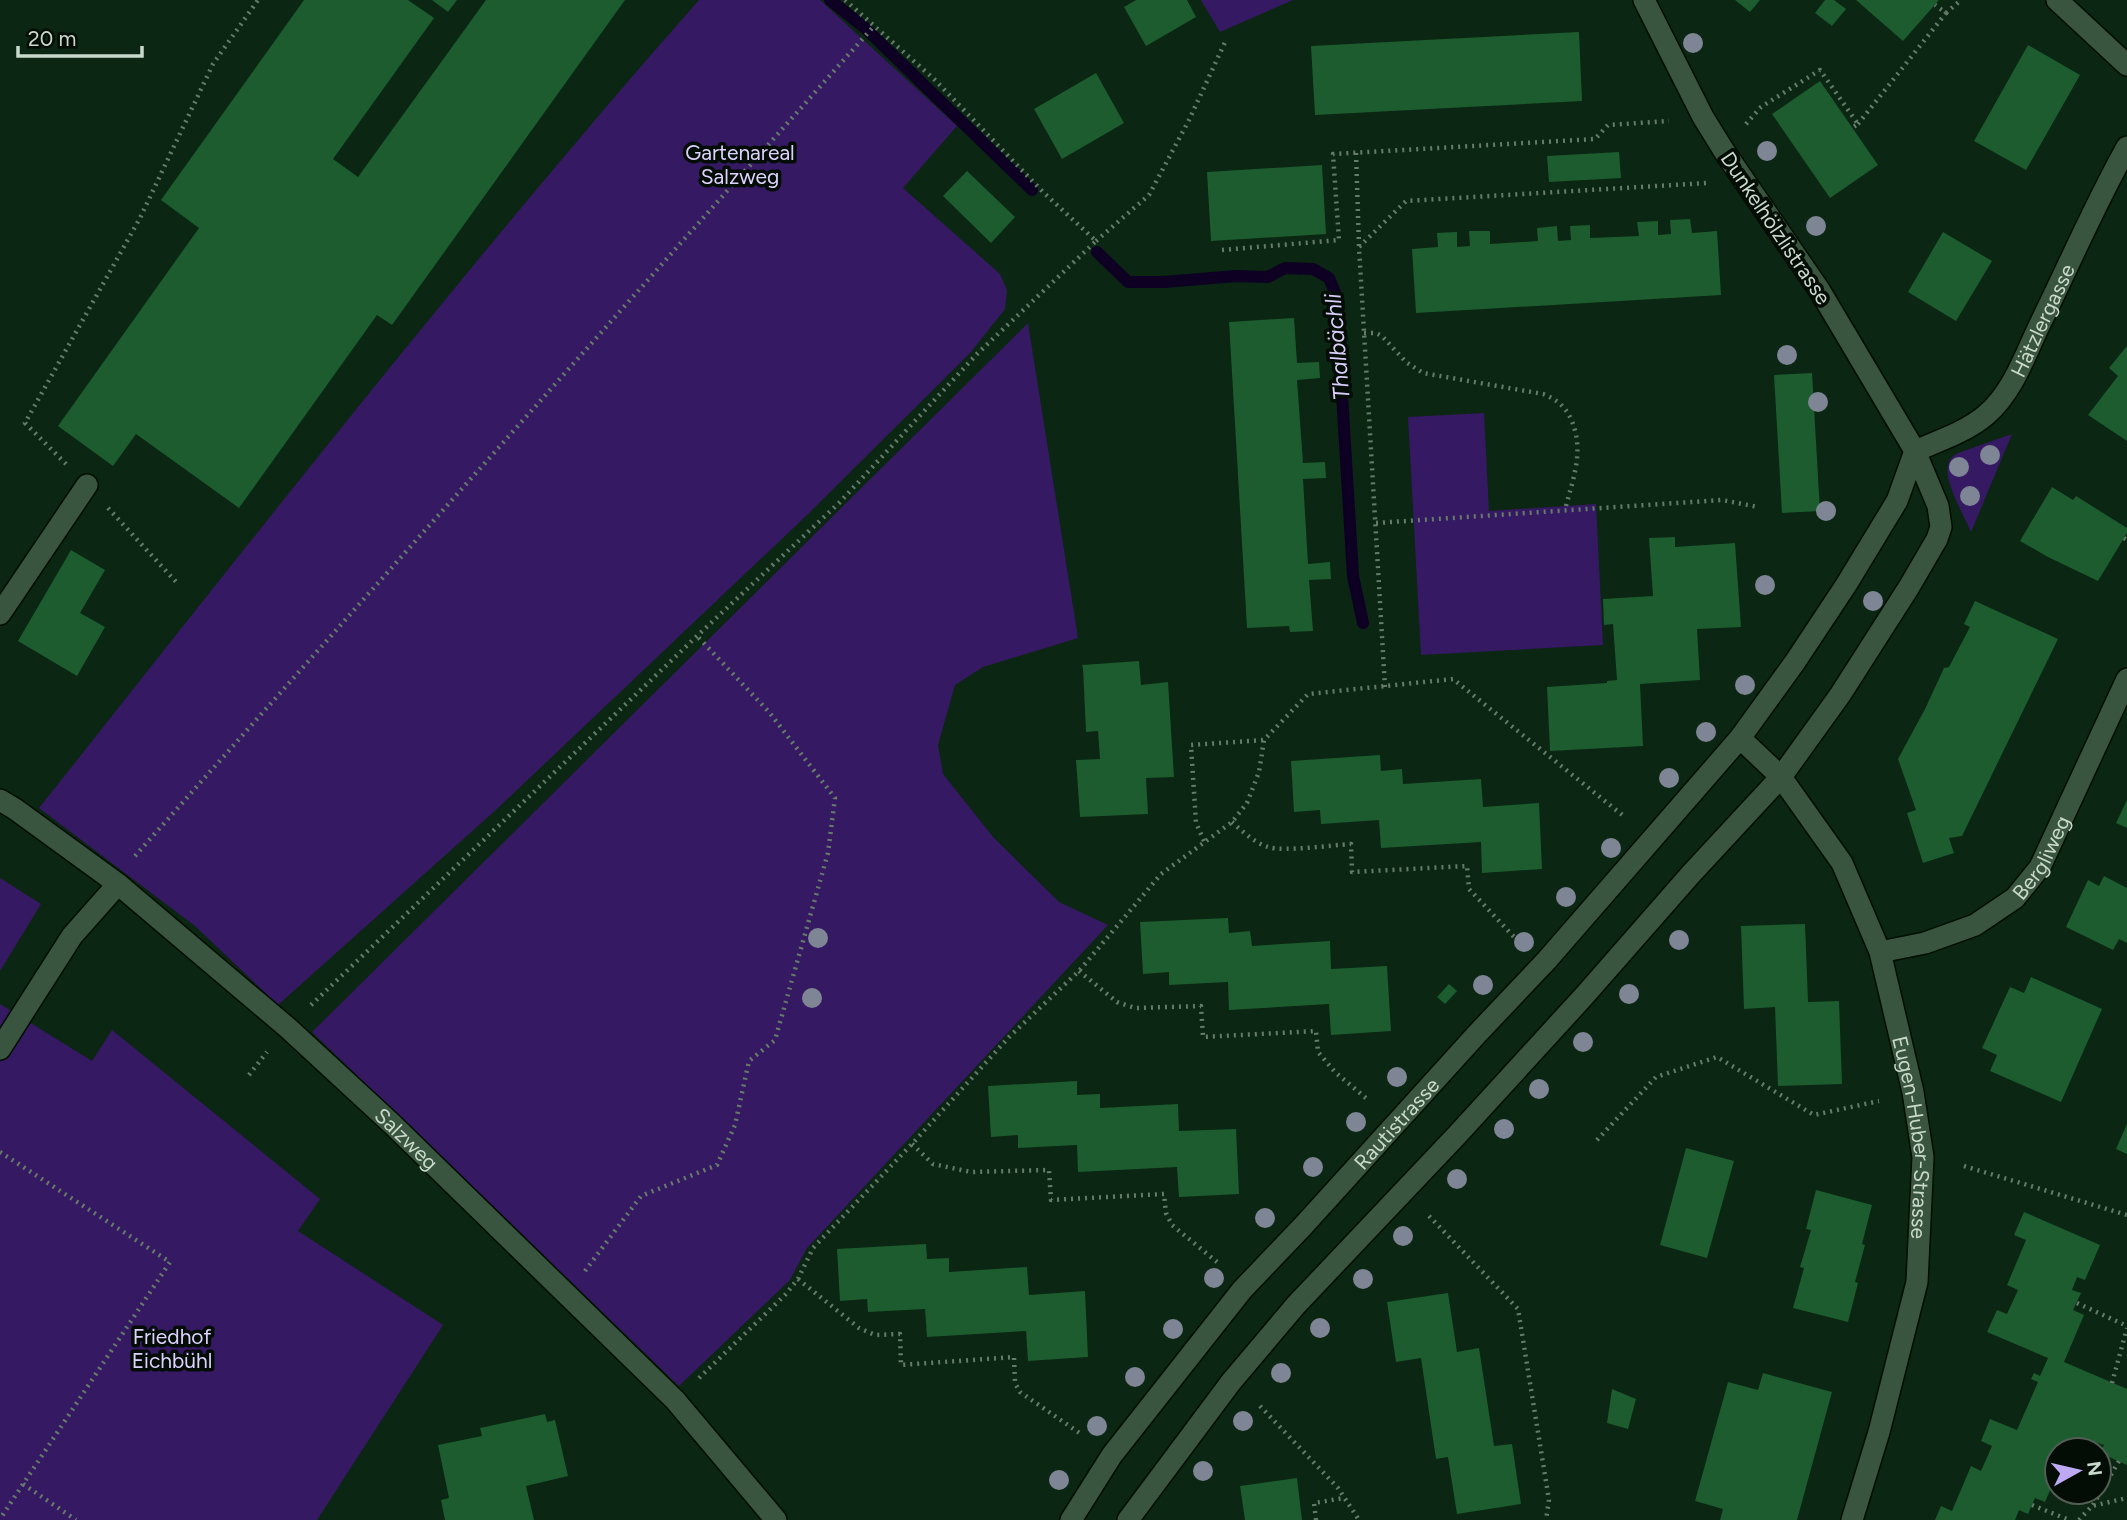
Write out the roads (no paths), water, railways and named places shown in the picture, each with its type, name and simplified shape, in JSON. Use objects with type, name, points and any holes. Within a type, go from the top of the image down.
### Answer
[{"type":"street","name":"Dunkelhölzlistrasse","points":[[1644,0],[1703,117],[1820,291],[1915,451]]},
{"type":"street","points":[[2057,0],[2127,65]]},
{"type":"street","name":"Hätzlergasse","points":[[1915,451],[1984,417],[2004,395],[2127,147]]},
{"type":"street","points":[[1740,738],[1795,662],[1861,561],[1897,501],[1915,451]]},
{"type":"street","points":[[1128,1520],[1231,1382],[1296,1305],[1458,1134],[1781,777],[1847,684],[1937,539],[1941,527],[1938,506],[1915,451]]},
{"type":"street","points":[[0,614],[87,485]]},
{"type":"street","name":"Bergliweg","points":[[1880,952],[1925,943],[1975,925],[2015,898],[2040,867],[2127,680]]},
{"type":"street","name":"Eugen-Huber-Strasse","points":[[1740,738],[1781,777],[1842,863],[1880,952],[1913,1091],[1923,1157],[1917,1282],[1879,1432],[1852,1520]]},
{"type":"street","name":"Rautistrasse","points":[[1071,1520],[1112,1455],[1242,1290],[1547,960],[1740,738]]},
{"type":"street","name":"Salzweg","points":[[0,800],[116,882],[288,1028],[392,1124],[675,1400],[776,1520]]},
{"type":"street","points":[[0,1049],[72,936],[116,882]]},
{"type":"waterway","name":"Thalbächli","points":[[830,0],[865,28],[1032,190]]},
{"type":"waterway","name":"Thalbächli","points":[[1097,252],[1128,282],[1236,276],[1268,277],[1285,268],[1313,269],[1329,278],[1336,295],[1353,576],[1363,623]]},
{"type":"park label","name":"Gartenareal Salzweg","points":[[740,164]]},
{"type":"park label","name":"Friedhof Eichbühl","points":[[172,1348]]}]
